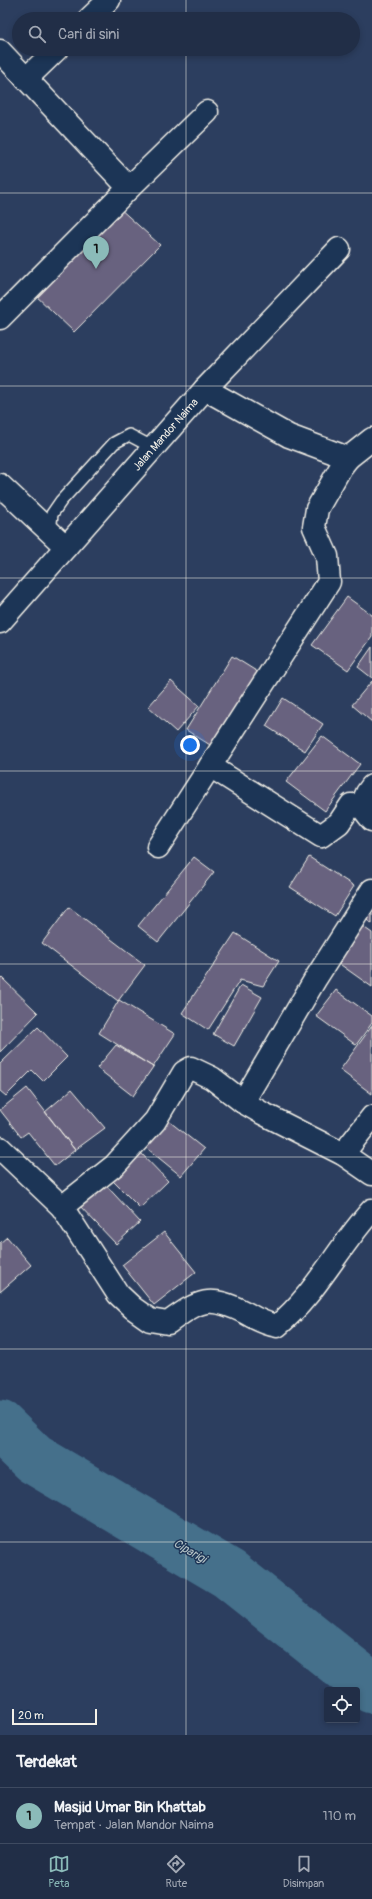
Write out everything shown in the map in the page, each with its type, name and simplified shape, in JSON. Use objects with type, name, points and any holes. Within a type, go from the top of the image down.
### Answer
[{"type":"street","points":[[96,12],[109,0]]},
{"type":"street","points":[[0,52],[129,188]]},
{"type":"street","points":[[26,79],[50,56]]},
{"type":"street","points":[[0,318],[129,188],[208,112]]},
{"type":"street","points":[[205,389],[339,249]]},
{"type":"street","name":"Jalan Mandor Naima","points":[[0,622],[152,447],[205,389],[289,436],[344,462]]},
{"type":"street","points":[[158,847],[329,582],[327,556],[314,527],[317,509],[344,462],[372,439]]},
{"type":"street","points":[[0,485],[66,547]]},
{"type":"street","points":[[210,766],[321,836],[339,824],[351,805],[367,813],[367,793],[372,786]]},
{"type":"street","points":[[243,1102],[316,978],[372,890]]},
{"type":"street","points":[[62,1207],[115,1165],[155,1121],[184,1072],[191,1068],[212,1078],[243,1102],[343,1154],[372,1174]]},
{"type":"street","points":[[343,1154],[372,1117]]},
{"type":"street","points":[[0,1150],[62,1207],[118,1294],[133,1308],[150,1320],[168,1323],[185,1310],[203,1302],[212,1301],[227,1303],[266,1324],[277,1326],[288,1317],[358,1225],[372,1210]]},
{"type":"lane","points":[[50,532],[52,514],[61,501],[114,443],[129,435],[152,447]]},
{"type":"building","points":[[118,207],[160,245],[74,332],[33,293]]},
{"type":"building","points":[[347,597],[372,615],[372,637],[348,670],[312,645]]},
{"type":"building","points":[[372,647],[372,678],[358,667]]},
{"type":"building","points":[[232,656],[261,674],[215,748],[186,730]]},
{"type":"building","points":[[171,681],[199,706],[176,732],[148,707]]},
{"type":"building","points":[[372,681],[372,722],[352,705]]},
{"type":"building","points":[[283,698],[323,724],[305,751],[266,726]]},
{"type":"building","points":[[322,736],[360,764],[325,811],[286,782]]},
{"type":"building","points":[[194,857],[214,872],[158,942],[138,926]]},
{"type":"building","points":[[309,857],[354,886],[335,916],[290,887]]},
{"type":"building","points":[[372,906],[372,924],[363,917]]},
{"type":"building","points":[[69,907],[145,965],[118,1001],[42,943]]},
{"type":"building","points":[[359,924],[372,933],[372,987],[334,960]]},
{"type":"building","points":[[235,933],[279,961],[263,986],[240,980],[208,1030],[182,1013]]},
{"type":"building","points":[[1,977],[38,1013],[0,1052],[0,978]]},
{"type":"building","points":[[241,985],[262,997],[234,1046],[213,1034]]},
{"type":"building","points":[[336,990],[372,1016],[372,1023],[356,1045],[316,1016]]},
{"type":"building","points":[[119,1000],[175,1034],[153,1067],[99,1033]]},
{"type":"building","points":[[372,1026],[372,1094],[340,1070]]},
{"type":"building","points":[[38,1027],[67,1057],[43,1081],[32,1070],[6,1096],[0,1091],[0,1064]]},
{"type":"building","points":[[116,1045],[153,1067],[133,1096],[97,1068]]},
{"type":"building","points":[[27,1088],[75,1150],[55,1166],[28,1132],[21,1137],[0,1110]]},
{"type":"building","points":[[72,1089],[105,1128],[75,1150],[45,1112]]},
{"type":"building","points":[[165,1118],[204,1149],[181,1176],[143,1145]]},
{"type":"building","points":[[138,1150],[168,1181],[140,1208],[110,1178]]},
{"type":"building","points":[[102,1181],[140,1222],[116,1244],[78,1204]]},
{"type":"building","points":[[164,1232],[196,1272],[154,1305],[122,1265]]},
{"type":"building","points":[[7,1237],[31,1265],[0,1292],[0,1243]]},
{"type":"waterway","name":"Ciparigi","points":[[0,1426],[34,1459],[229,1574],[372,1688]]},
{"type":"place","name":"Masjid Umar Bin Khattab","points":[[96,269]]}]
